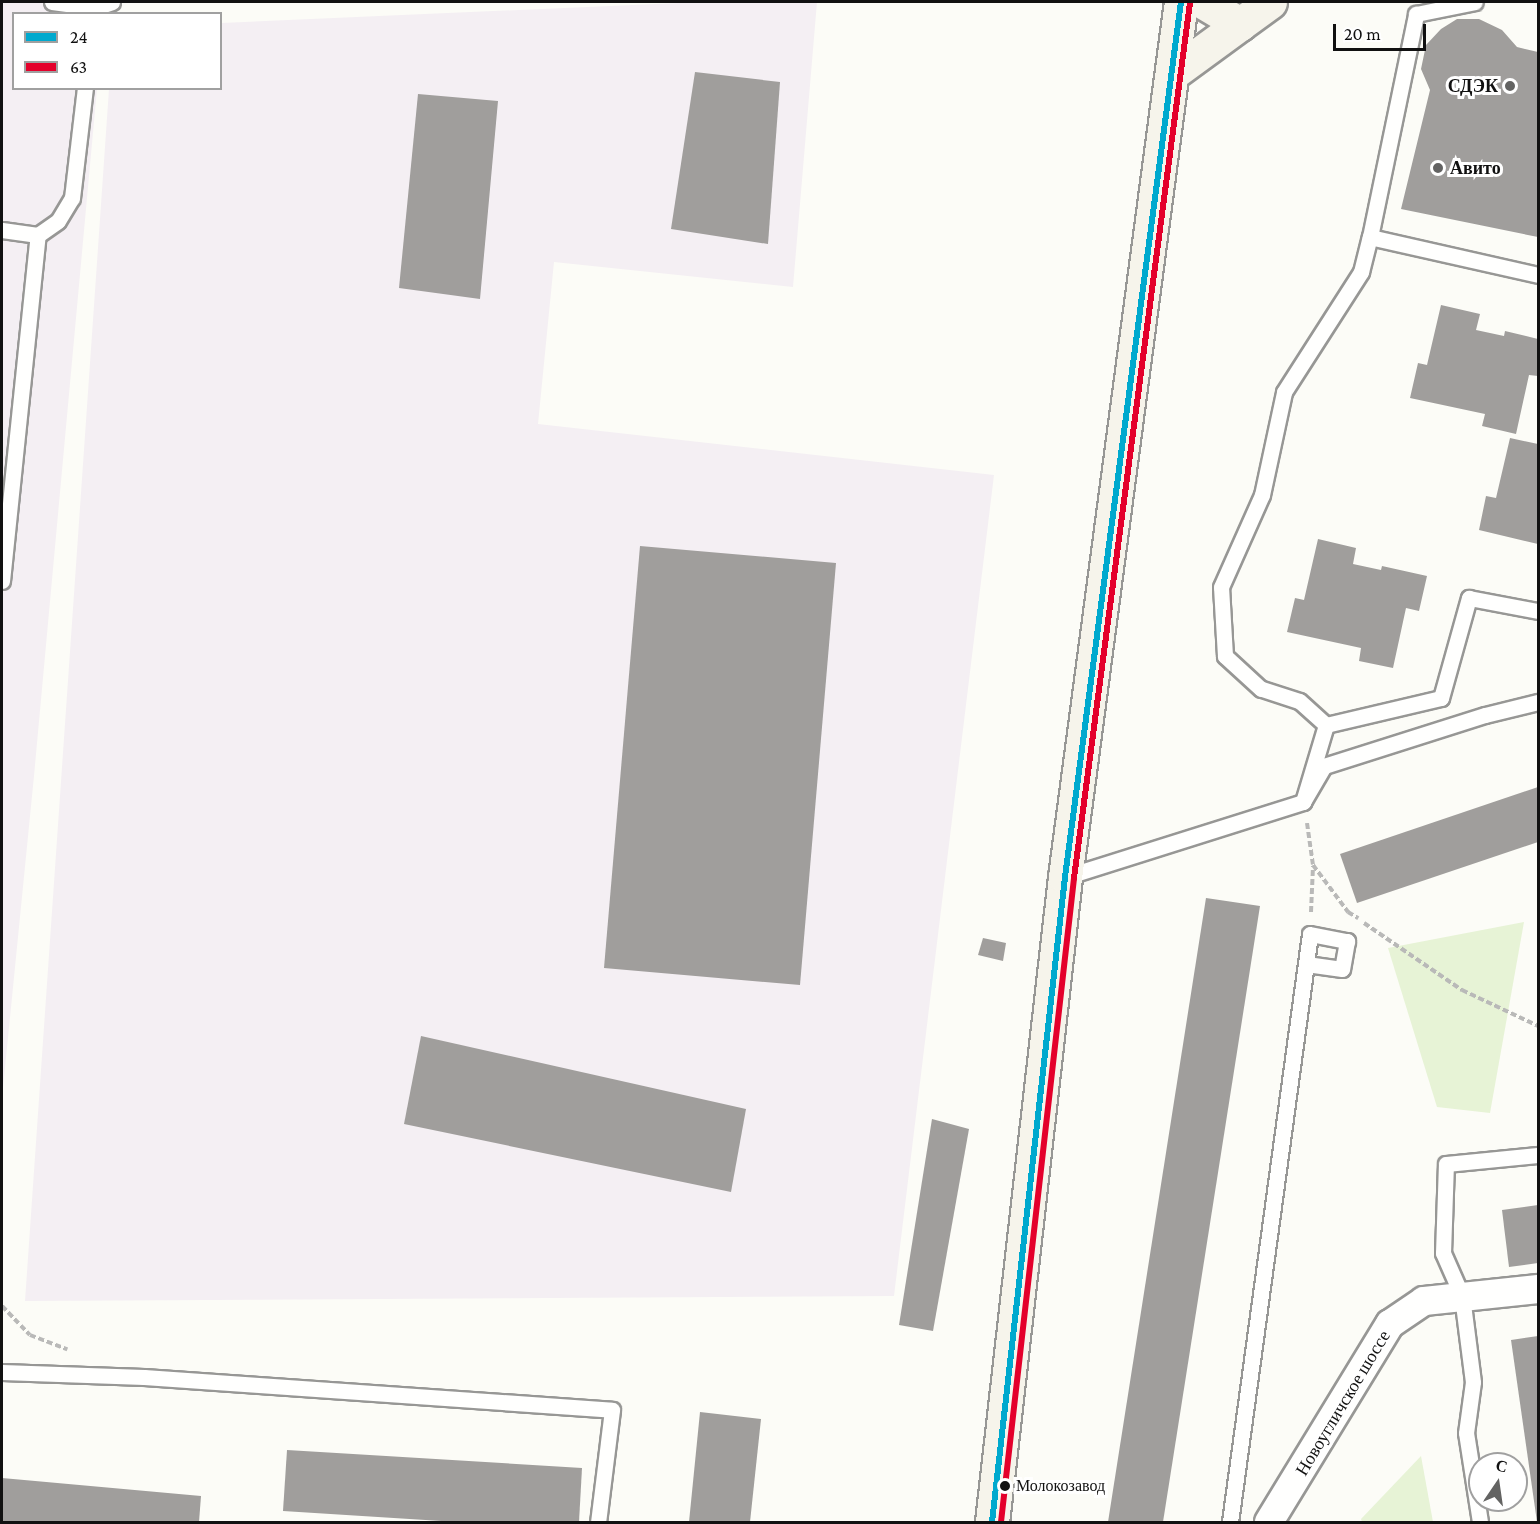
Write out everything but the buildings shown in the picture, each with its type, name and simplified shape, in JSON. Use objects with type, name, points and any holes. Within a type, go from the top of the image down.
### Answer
[{"type":"main road","points":[[992,1522],[1065,877],[1181,2]]},
{"type":"main road","points":[[1203,2],[1240,24]]},
{"type":"main road","points":[[1173,73],[1270,2]]},
{"type":"street","name":"Новоугличское шоссе","points":[[1269,1522],[1390,1324],[1424,1301],[1539,1289]]},
{"type":"lane","points":[[52,2],[94,11],[112,2]]},
{"type":"lane","points":[[1326,725],[1299,701],[1261,689],[1225,656],[1221,587],[1262,495],[1284,392],[1361,272],[1416,14],[1475,2]]},
{"type":"lane","points":[[2,230],[38,235],[58,221],[72,198],[85,90]]},
{"type":"lane","points":[[2,581],[38,235]]},
{"type":"lane","points":[[1370,237],[1539,275]]},
{"type":"lane","points":[[1326,725],[1442,698],[1469,598],[1539,611]]},
{"type":"lane","points":[[1065,877],[1303,802],[1324,766],[1485,715],[1539,702]]},
{"type":"lane","points":[[1303,802],[1326,725]]},
{"type":"lane","points":[[1230,1522],[1310,934],[1347,941],[1342,969],[1306,964]]},
{"type":"lane","points":[[1480,1522],[1466,1433],[1473,1382],[1462,1296],[1443,1253],[1446,1164],[1539,1155]]},
{"type":"lane","points":[[2,1372],[144,1377],[612,1410],[598,1522]]},
{"type":"path","points":[[1303,802],[1313,865],[1310,934]]},
{"type":"path","points":[[1313,865],[1348,912],[1462,990],[1539,1026]]},
{"type":"path","points":[[2,1306],[30,1335],[71,1350]]},
{"type":"shaded area","points":[[2,2],[105,2],[104,12],[12,12],[12,90],[97,90],[3,1088],[2,1124]]},
{"type":"shaded area","points":[[701,2],[817,2],[793,287],[554,262],[538,424],[994,475],[894,1296],[25,1301],[109,90],[222,90],[222,23]]},
{"type":"green space","points":[[1524,922],[1490,1113],[1437,1107],[1388,948]]},
{"type":"green space","points":[[1421,1456],[1433,1522],[1362,1522],[1361,1519]]},
{"type":"transit line","name":"24","points":[[992,1522],[1065,877],[1181,2]]},
{"type":"transit line","name":"63","points":[[1001,1522],[1074,878],[1190,3]]},
{"type":"place","name":"СДЭК","points":[[1510,86]]},
{"type":"place","name":"Авито","points":[[1438,168]]},
{"type":"place","name":"Молокозавод","points":[[1005,1486]]}]
